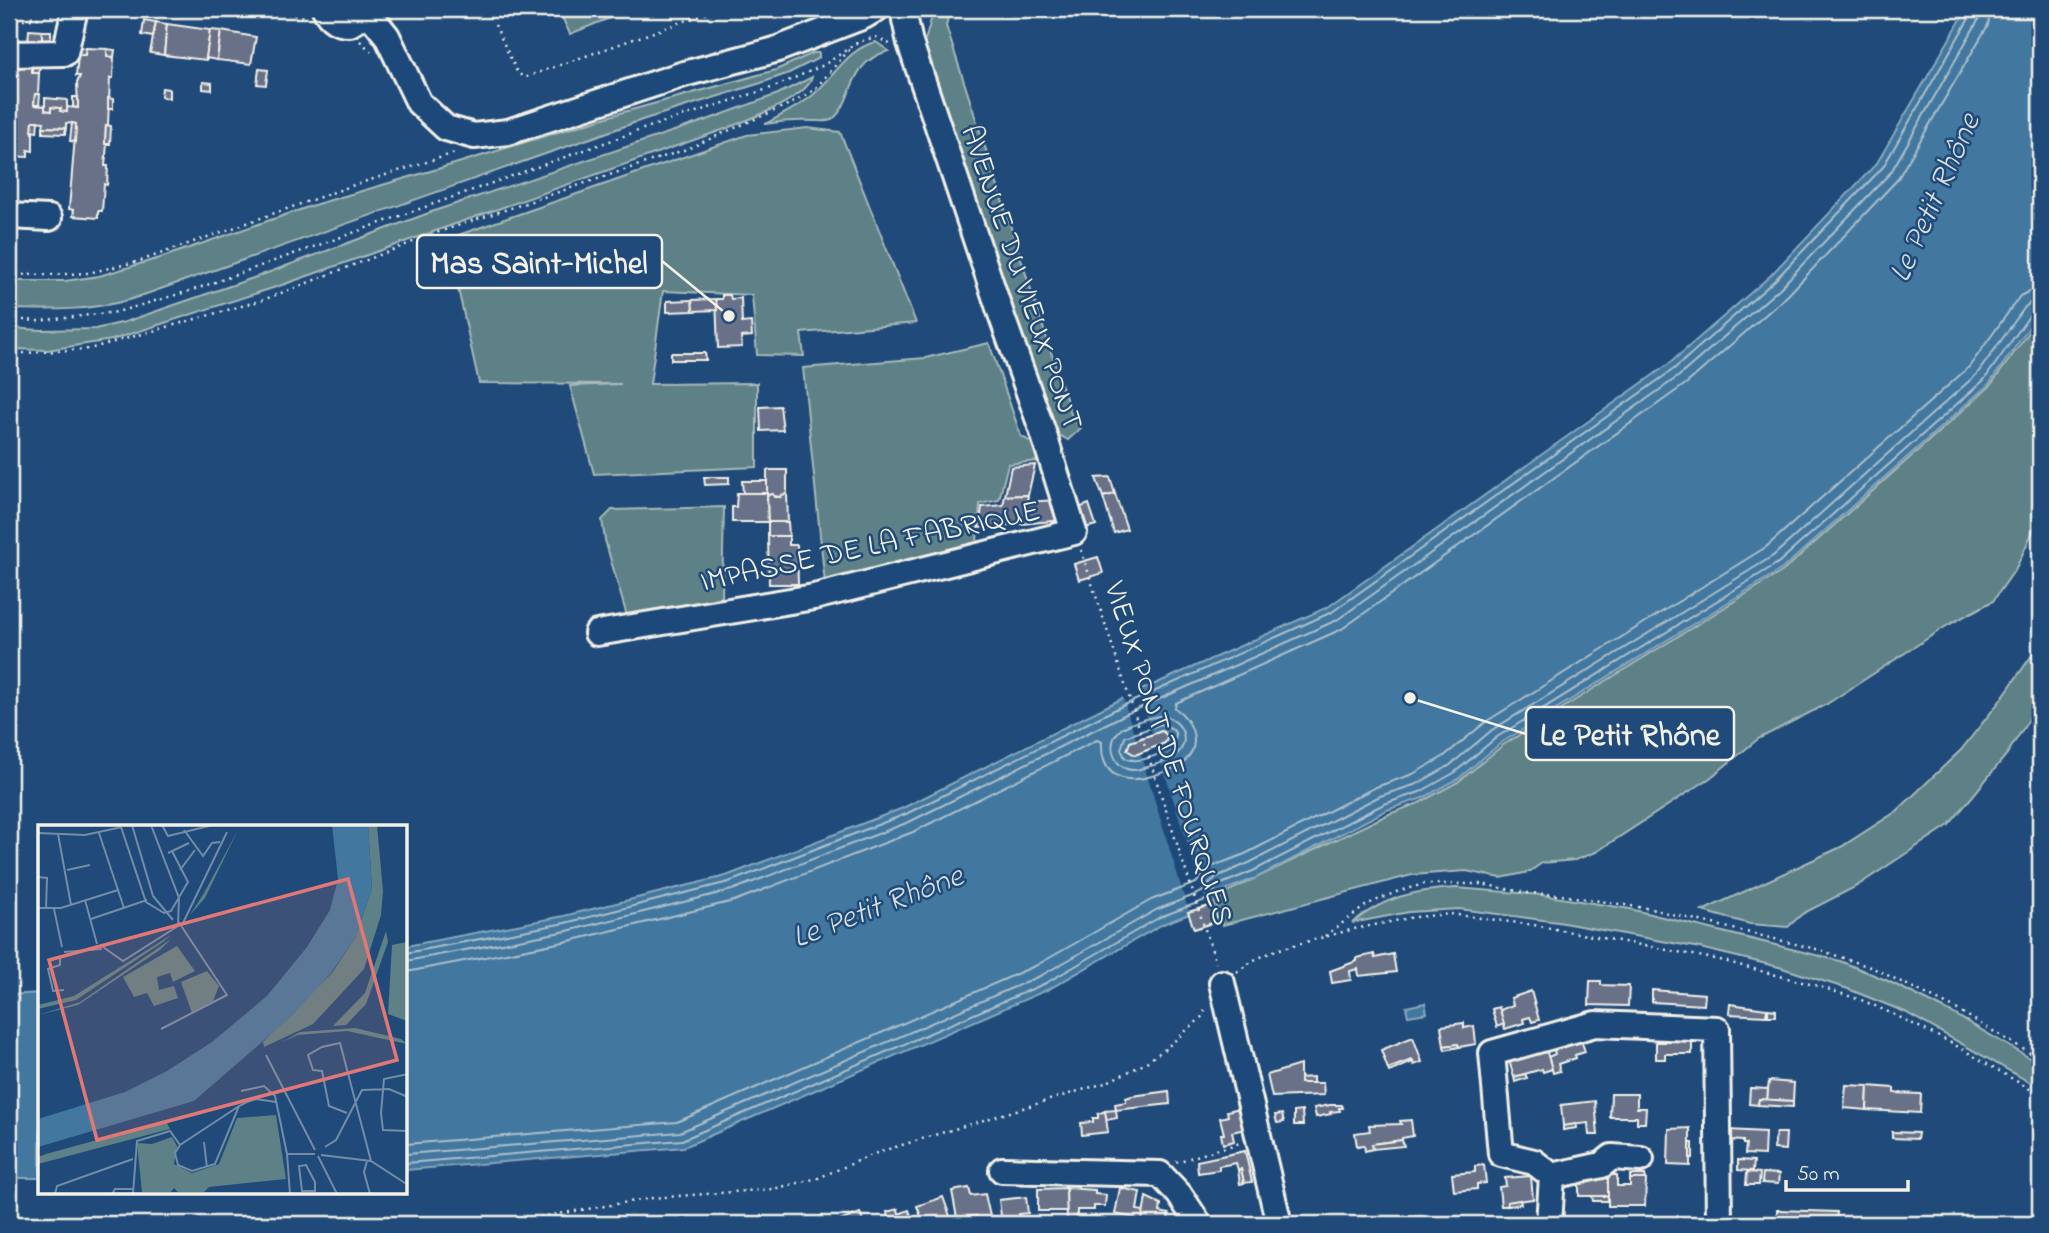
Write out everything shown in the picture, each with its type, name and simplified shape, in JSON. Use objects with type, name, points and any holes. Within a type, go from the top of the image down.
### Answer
[{"type":"street","points":[[317,11],[342,24],[363,13],[387,36],[419,103],[430,116],[446,128],[474,136],[508,132],[684,74],[890,18]]},
{"type":"street","points":[[9,54],[65,53],[74,13]]},
{"type":"street","name":"AVENUE DU VIEUX PONT","points":[[890,18],[1002,317],[1043,432],[1074,532]]},
{"type":"street","points":[[9,216],[49,218]]},
{"type":"street","name":"IMPASSE DE LA FABRIQUE","points":[[597,633],[814,597],[1074,532]]},
{"type":"street","points":[[1222,983],[1279,1224]]},
{"type":"street","points":[[1552,1176],[1534,1162],[1501,1154],[1492,1053],[1595,1024],[1717,1029],[1719,1224]]},
{"type":"street","points":[[1552,1176],[1602,1165],[1612,1157],[1641,1159]]},
{"type":"street","points":[[1002,1170],[1160,1174],[1179,1194],[1199,1224]]},
{"type":"street","points":[[1549,1224],[1552,1176]]},
{"type":"path","points":[[30,9],[32,18]]},
{"type":"path","points":[[260,9],[317,11]]},
{"type":"path","points":[[495,25],[518,74],[526,77],[719,9]]},
{"type":"path","points":[[9,22],[74,13]]},
{"type":"path","points":[[9,319],[38,321],[117,312],[193,290],[646,128],[774,87],[824,65],[853,46],[876,37],[896,47],[890,18]]},
{"type":"path","points":[[9,354],[89,349],[264,300],[439,232],[687,149],[791,104],[814,90],[853,46]]},
{"type":"path","points":[[9,274],[88,273],[140,261],[351,186],[452,155],[474,136]]},
{"type":"path","name":"VIEUX PONT DE FOURQUES","points":[[1087,565],[1213,954]]},
{"type":"path","points":[[1323,937],[1368,904],[1424,884],[1481,884],[1651,909],[1819,950],[1873,968],[1956,1009],[2040,1059]]},
{"type":"path","points":[[499,1224],[652,1198],[773,1189],[818,1178],[879,1152],[1105,1083],[1142,1065],[1201,1018],[1222,983],[1254,960],[1276,950],[1415,917],[1450,914],[1534,925],[1720,960],[1821,987],[1864,1001],[1955,1045],[2040,1095]]},
{"type":"path","points":[[1160,1174],[1168,1166],[1192,1156],[1250,1141]]},
{"type":"green space","points":[[558,9],[618,9],[620,14],[570,34]]},
{"type":"green space","points":[[936,9],[959,9],[948,17],[946,26],[1072,417],[1081,428],[1068,440],[1059,435],[1052,425],[1027,362],[922,45]]},
{"type":"green space","points":[[876,42],[889,51],[865,64],[839,113],[831,120],[765,124],[808,99],[857,50]]},
{"type":"green space","points":[[813,53],[819,53],[819,58],[789,73],[645,119],[132,299],[86,308],[9,309],[9,281],[65,281],[99,276],[317,204],[620,113],[776,70]]},
{"type":"green space","points":[[812,77],[808,85],[788,101],[725,129],[282,285],[112,340],[47,350],[9,349],[9,328],[95,329],[125,322],[437,210],[707,120],[778,94]]},
{"type":"green space","points":[[807,128],[840,132],[916,323],[801,333],[804,356],[757,355],[752,295],[663,291],[650,384],[757,383],[757,467],[594,474],[570,386],[621,384],[479,383],[447,239],[747,135]]},
{"type":"green space","points":[[2040,317],[2040,516],[2016,568],[1993,601],[1948,625],[1827,704],[1758,739],[1710,778],[1596,852],[1575,860],[1542,863],[1529,872],[1501,878],[1466,871],[1412,875],[1223,925],[1216,904],[1225,893],[1389,814],[1419,803],[1458,782],[1503,745],[1783,571],[1990,386]]},
{"type":"green space","points":[[989,343],[1021,436],[1031,442],[1039,461],[1008,464],[999,500],[980,504],[977,542],[971,544],[962,555],[825,584],[803,368],[925,358]]},
{"type":"green space","points":[[724,507],[722,597],[627,616],[605,540],[602,520],[612,510]]},
{"type":"green space","points":[[2040,644],[2040,702],[2007,754],[1949,825],[1857,886],[1802,914],[1788,927],[1750,924],[1702,911],[1841,847],[1897,811],[1961,750]]},
{"type":"green space","points":[[1456,888],[1542,895],[1630,909],[1840,961],[1886,980],[1952,1013],[2040,1064],[2040,1088],[1905,1012],[1848,989],[1779,967],[1700,948],[1558,922],[1459,909],[1409,912],[1352,923],[1388,901],[1414,893]]},
{"type":"water","points":[[1967,9],[2040,9],[2040,312],[1989,384],[1782,569],[1501,743],[1458,779],[1423,798],[1387,810],[1256,878],[1222,891],[1213,905],[1163,924],[1049,989],[684,1147],[408,1170],[408,946],[564,916],[726,876],[903,808],[1119,700],[1328,607],[1670,363],[1770,276],[1877,163]],"holes":[[[1162,731],[1168,736],[1165,743],[1135,755],[1128,750],[1130,742]]]},
{"type":"water","points":[[38,993],[38,1178],[9,1178],[9,995]]},
{"type":"water","points":[[1425,1003],[1427,1013],[1408,1016],[1406,1007]]},
{"type":"pier","points":[[1138,688],[1154,738],[1137,743],[1122,695]]},
{"type":"pier","points":[[1155,743],[1209,910],[1190,916],[1139,749]]},
{"type":"building","points":[[144,20],[156,22],[153,37],[142,35]]},
{"type":"building","points":[[156,22],[167,24],[164,55],[150,53]]},
{"type":"building","points":[[167,24],[210,30],[206,60],[164,55]]},
{"type":"building","points":[[29,30],[42,31],[42,43],[28,42]]},
{"type":"building","points":[[210,30],[221,31],[217,60],[206,58]]},
{"type":"building","points":[[42,31],[51,31],[51,43],[42,43]]},
{"type":"building","points":[[221,31],[256,37],[251,64],[217,60]]},
{"type":"building","points":[[78,47],[86,48],[85,55],[78,55]]},
{"type":"building","points":[[86,48],[107,49],[107,56],[114,57],[106,125],[107,185],[104,184],[102,211],[98,211],[98,218],[73,216],[74,210],[69,209],[76,124],[66,123],[66,128],[43,127],[44,122],[33,121],[33,151],[28,150],[28,157],[9,156],[11,64],[32,66],[32,73],[39,73],[38,94],[35,94],[34,105],[45,106],[45,110],[51,111],[51,107],[61,108],[60,111],[67,112],[67,107],[78,108],[78,55],[85,55]]},
{"type":"building","points":[[107,49],[115,50],[114,57],[107,56]]},
{"type":"building","points":[[32,66],[40,66],[39,73],[32,73]]},
{"type":"building","points":[[259,69],[268,70],[266,85],[257,84]]},
{"type":"building","points":[[203,82],[212,83],[212,90],[203,89]]},
{"type":"building","points":[[162,88],[169,89],[169,98],[161,97]]},
{"type":"building","points":[[35,94],[40,94],[39,105],[34,105]]},
{"type":"building","points":[[73,97],[78,97],[78,108],[73,107]]},
{"type":"building","points":[[45,98],[67,100],[67,112],[51,107],[51,111],[45,110]]},
{"type":"building","points":[[108,98],[113,99],[113,109],[108,109]]},
{"type":"building","points":[[33,121],[38,121],[37,132],[32,131]]},
{"type":"building","points":[[72,123],[76,124],[75,142],[70,141]]},
{"type":"building","points":[[106,125],[111,126],[110,144],[105,144]]},
{"type":"building","points":[[43,127],[66,128],[65,134],[43,133]]},
{"type":"building","points":[[722,295],[730,295],[731,299],[741,298],[742,323],[751,322],[752,336],[741,337],[742,347],[718,348],[716,299],[722,299]]},
{"type":"building","points":[[716,299],[717,310],[693,311],[692,300]]},
{"type":"building","points":[[692,300],[693,311],[667,312],[667,301]]},
{"type":"building","points":[[671,353],[705,353],[706,360],[671,360]]},
{"type":"building","points":[[780,406],[783,430],[761,431],[760,407]]},
{"type":"building","points":[[1035,465],[1028,495],[1005,496],[1011,467]]},
{"type":"building","points":[[767,470],[787,470],[787,494],[781,497],[767,495]]},
{"type":"building","points":[[704,477],[729,477],[729,484],[705,485]]},
{"type":"building","points":[[1110,477],[1115,494],[1103,497],[1096,478]]},
{"type":"building","points":[[742,481],[767,481],[767,493],[743,493]]},
{"type":"building","points":[[737,493],[767,493],[768,522],[732,522],[732,507],[736,507]]},
{"type":"building","points":[[773,494],[774,497],[781,497],[787,494],[788,522],[768,522],[767,495]]},
{"type":"building","points":[[1115,494],[1127,529],[1114,533],[1103,497]]},
{"type":"building","points":[[1028,495],[1027,502],[1056,500],[1064,520],[979,528],[982,507],[1003,505],[1005,496]]},
{"type":"building","points":[[1089,504],[1096,525],[1082,529],[1076,509]]},
{"type":"building","points":[[768,522],[788,522],[789,536],[768,536]]},
{"type":"building","points":[[768,536],[789,536],[789,545],[797,545],[798,584],[769,584]]},
{"type":"building","points":[[1098,557],[1103,573],[1079,580],[1074,564]]},
{"type":"building","points":[[1162,731],[1168,736],[1165,743],[1135,755],[1127,750],[1130,742]]},
{"type":"building","points":[[1213,905],[1218,921],[1194,929],[1188,912]]},
{"type":"building","points":[[1374,954],[1375,958],[1393,954],[1396,972],[1359,976],[1358,969],[1350,971],[1351,980],[1332,983],[1330,971],[1357,961],[1357,958]]},
{"type":"building","points":[[1590,981],[1601,981],[1601,985],[1629,986],[1628,1006],[1589,1005]]},
{"type":"building","points":[[1652,990],[1705,994],[1704,1005],[1652,1002]]},
{"type":"building","points":[[1531,991],[1539,1020],[1532,1022],[1530,1017],[1523,1019],[1524,1023],[1505,1029],[1500,1010],[1513,1005],[1511,998]]},
{"type":"building","points":[[1730,1004],[1767,1009],[1766,1016],[1729,1014]]},
{"type":"building","points":[[1499,1007],[1504,1024],[1497,1027],[1492,1009]]},
{"type":"building","points":[[1768,1009],[1776,1010],[1776,1016],[1768,1016]]},
{"type":"building","points":[[1464,1023],[1464,1028],[1474,1026],[1476,1044],[1444,1046],[1441,1026]]},
{"type":"building","points":[[1665,1034],[1692,1035],[1692,1054],[1665,1054],[1665,1059],[1656,1059],[1656,1042],[1665,1042]]},
{"type":"building","points":[[1580,1036],[1585,1052],[1558,1064],[1560,1071],[1553,1073],[1548,1057],[1555,1054],[1552,1044]]},
{"type":"building","points":[[1413,1037],[1422,1062],[1414,1065],[1412,1060],[1388,1069],[1381,1050]]},
{"type":"building","points":[[1458,1044],[1459,1047],[1445,1050],[1444,1046]]},
{"type":"building","points":[[1545,1046],[1552,1069],[1514,1077],[1508,1057]]},
{"type":"building","points":[[1412,1060],[1413,1062],[1389,1072],[1388,1069]]},
{"type":"building","points":[[1300,1065],[1300,1083],[1323,1083],[1324,1095],[1272,1097],[1267,1075]]},
{"type":"building","points":[[1525,1074],[1527,1078],[1515,1082],[1514,1077]]},
{"type":"building","points":[[1313,1077],[1313,1083],[1300,1083],[1300,1078]]},
{"type":"building","points":[[1769,1081],[1794,1083],[1793,1101],[1767,1100]]},
{"type":"building","points":[[1846,1085],[1868,1086],[1867,1110],[1844,1108]]},
{"type":"building","points":[[1868,1086],[1894,1088],[1894,1093],[1921,1094],[1920,1113],[1867,1110]]},
{"type":"building","points":[[1750,1088],[1768,1089],[1767,1100],[1759,1099],[1758,1105],[1749,1104]]},
{"type":"building","points":[[1169,1091],[1170,1104],[1116,1110],[1115,1104],[1126,1102],[1126,1098]]},
{"type":"building","points":[[1611,1094],[1637,1094],[1637,1108],[1646,1108],[1645,1123],[1637,1123],[1637,1117],[1610,1117]]},
{"type":"building","points":[[1759,1099],[1793,1101],[1793,1107],[1758,1105]]},
{"type":"building","points":[[1595,1101],[1598,1135],[1589,1135],[1588,1123],[1563,1126],[1561,1105]]},
{"type":"building","points":[[1342,1105],[1343,1108],[1316,1117],[1314,1108]]},
{"type":"building","points":[[1244,1107],[1249,1128],[1232,1132],[1234,1141],[1223,1144],[1221,1134],[1224,1134],[1220,1118],[1228,1116],[1227,1111]]},
{"type":"building","points":[[1116,1110],[1117,1118],[1106,1120],[1105,1111]]},
{"type":"building","points":[[1105,1111],[1108,1132],[1082,1135],[1081,1123],[1093,1122],[1093,1118],[1098,1118],[1098,1114]]},
{"type":"building","points":[[1302,1111],[1303,1125],[1294,1125],[1294,1112]]},
{"type":"building","points":[[1282,1114],[1284,1122],[1277,1123],[1275,1115]]},
{"type":"building","points":[[1411,1120],[1413,1136],[1372,1144],[1373,1149],[1365,1151],[1364,1145],[1357,1146],[1355,1133],[1370,1131],[1369,1125],[1401,1124],[1400,1121]]},
{"type":"building","points":[[1576,1124],[1577,1128],[1563,1130],[1563,1126]]},
{"type":"building","points":[[1690,1128],[1690,1166],[1668,1165],[1669,1129]]},
{"type":"building","points":[[1728,1130],[1765,1132],[1764,1155],[1745,1154],[1746,1144],[1743,1144],[1743,1141],[1727,1140]]},
{"type":"building","points":[[1892,1132],[1918,1133],[1917,1139],[1892,1138]]},
{"type":"building","points":[[1776,1133],[1786,1133],[1785,1150],[1774,1149]]},
{"type":"building","points":[[1402,1140],[1404,1146],[1373,1149],[1372,1144]]},
{"type":"building","points":[[1690,1143],[1693,1143],[1693,1158],[1690,1158]]},
{"type":"building","points":[[1245,1151],[1252,1182],[1244,1183],[1241,1169],[1238,1170],[1236,1163],[1219,1166],[1219,1170],[1198,1173],[1197,1161]]},
{"type":"building","points":[[1738,1160],[1754,1161],[1753,1171],[1738,1170]]},
{"type":"building","points":[[1484,1165],[1486,1183],[1477,1184],[1477,1189],[1454,1191],[1452,1174],[1475,1172],[1475,1166]]},
{"type":"building","points":[[1241,1169],[1244,1183],[1240,1184],[1238,1170]]},
{"type":"building","points":[[1747,1172],[1760,1173],[1759,1185],[1746,1185]]},
{"type":"building","points":[[1763,1173],[1779,1174],[1778,1184],[1762,1183]]},
{"type":"building","points":[[1579,1175],[1608,1175],[1608,1196],[1579,1196]]},
{"type":"building","points":[[1608,1175],[1617,1175],[1617,1186],[1630,1186],[1630,1179],[1646,1179],[1645,1206],[1608,1206]]},
{"type":"building","points":[[1630,1175],[1645,1175],[1646,1179],[1630,1179]]},
{"type":"building","points":[[1531,1176],[1533,1199],[1507,1202],[1508,1206],[1501,1206],[1499,1187],[1506,1186],[1505,1178]]},
{"type":"building","points":[[969,1188],[971,1196],[985,1194],[991,1221],[978,1223],[977,1216],[957,1218],[952,1191]]},
{"type":"building","points":[[1066,1188],[1067,1211],[1038,1211],[1038,1189]]},
{"type":"building","points":[[1066,1188],[1095,1190],[1095,1194],[1106,1195],[1105,1206],[1094,1206],[1094,1210],[1077,1210],[1077,1220],[1067,1220]]},
{"type":"building","points":[[1120,1188],[1140,1192],[1137,1210],[1144,1211],[1141,1224],[1134,1224],[1135,1218],[1115,1214]]},
{"type":"building","points":[[1592,1196],[1608,1196],[1608,1201],[1593,1201]]},
{"type":"building","points":[[943,1197],[951,1219],[943,1222],[941,1218],[924,1224],[917,1206]]},
{"type":"building","points":[[1026,1197],[1028,1213],[1019,1214],[1021,1224],[1002,1224],[999,1200]]},
{"type":"building","points":[[1146,1197],[1161,1204],[1160,1212],[1169,1214],[1167,1224],[1142,1222]]},
{"type":"building","points":[[1520,1200],[1521,1204],[1508,1206],[1507,1202]]},
{"type":"building","points":[[898,1209],[899,1214],[909,1210],[914,1224],[883,1224],[889,1220],[887,1212]]},
{"type":"building","points":[[1777,1210],[1837,1212],[1836,1224],[1777,1221]]},
{"type":"building","points":[[860,1213],[863,1220],[854,1224],[832,1224]]},
{"type":"building","points":[[977,1216],[978,1222],[958,1224],[957,1218]]},
{"type":"building","points":[[941,1218],[943,1222],[924,1224]]},
{"type":"place","name":"Mas Saint-Michel","points":[[729,316]]},
{"type":"place","name":"Le Petit Rhône","points":[[1410,698]]}]
